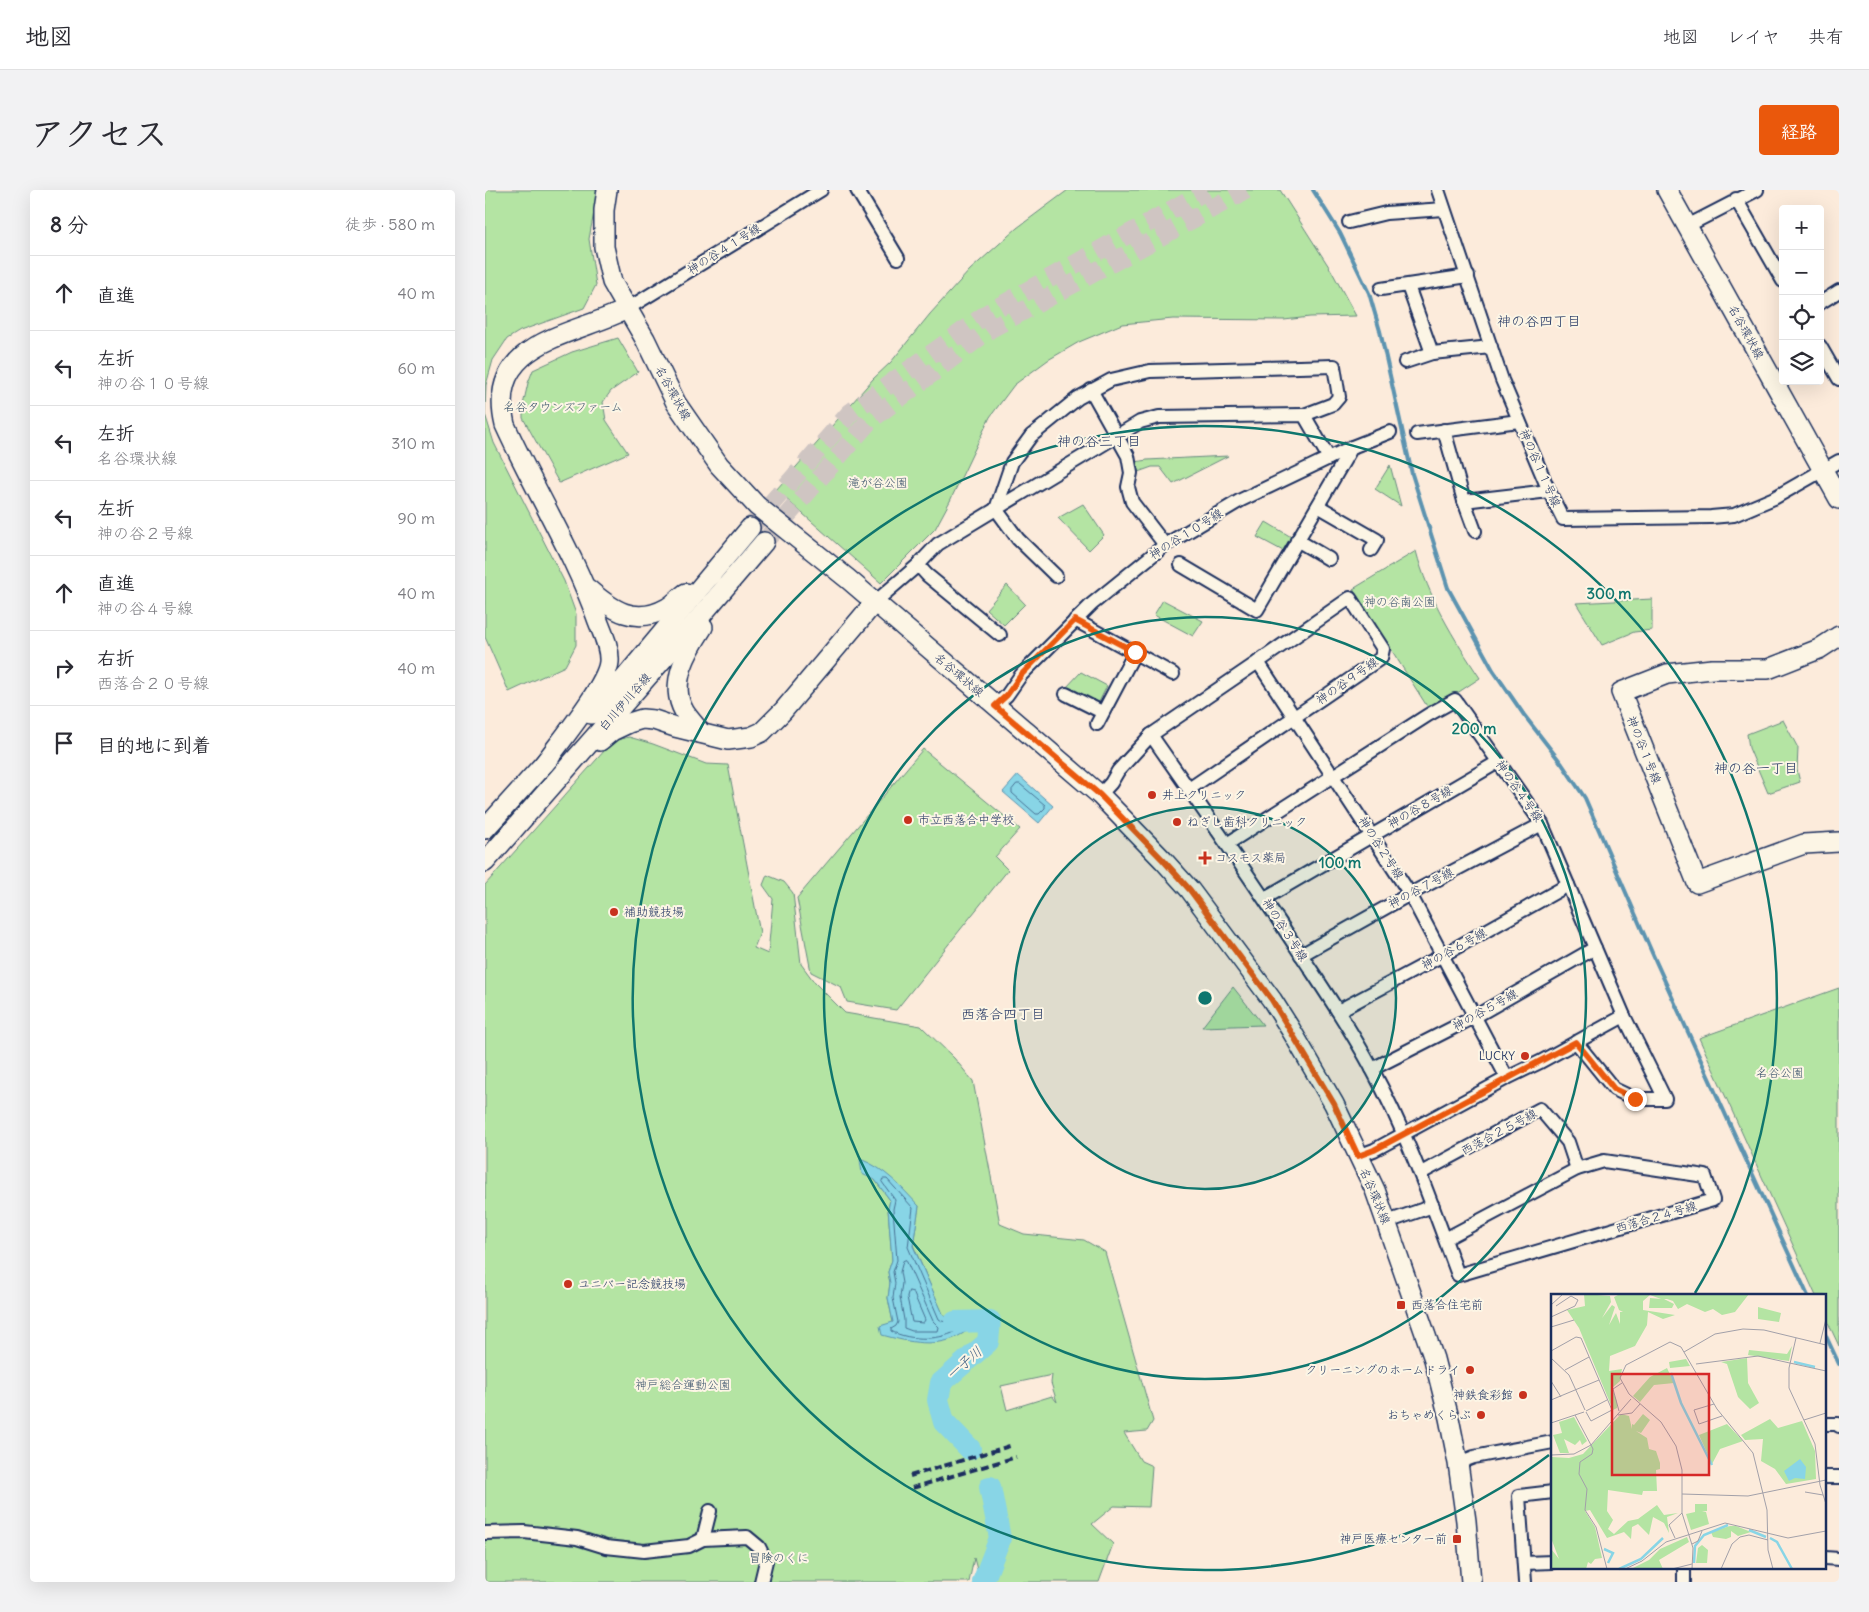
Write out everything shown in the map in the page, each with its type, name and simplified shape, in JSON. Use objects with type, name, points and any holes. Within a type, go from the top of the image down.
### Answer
[{"type":"street","name":"名谷環状線","points":[[607,190],[603,210],[604,247],[612,282],[645,339],[676,403],[719,465],[757,506],[848,579],[1100,795],[1190,890],[1272,1000],[1334,1104],[1375,1190],[1434,1359],[1458,1463],[1466,1521],[1471,1582]]},
{"type":"street","name":"神の谷４１号線","points":[[627,309],[821,190]]},
{"type":"street","points":[[857,190],[898,258]]},
{"type":"street","name":"神の谷１１号線","points":[[1438,190],[1502,380],[1549,491],[1563,519],[1734,515],[1775,498],[1823,472]]},
{"type":"street","name":"名谷環状線","points":[[1667,190],[1839,499]]},
{"type":"street","points":[[1687,226],[1757,190]]},
{"type":"street","points":[[1736,200],[1779,273]]},
{"type":"street","points":[[1349,222],[1386,213],[1444,208]]},
{"type":"street","points":[[1381,289],[1468,276]]},
{"type":"street","points":[[1408,286],[1432,353]]},
{"type":"street","points":[[1824,300],[1839,291]]},
{"type":"street","points":[[544,764],[606,675],[609,662],[608,650],[587,588],[505,425],[502,394],[511,370],[520,357],[538,344],[612,317],[627,309]]},
{"type":"street","points":[[1405,362],[1432,353],[1491,347]]},
{"type":"street","points":[[1824,352],[1838,375]]},
{"type":"street","points":[[570,765],[612,732],[642,719],[654,720],[727,740],[751,737],[762,732],[783,711],[874,603],[918,565],[938,544],[996,509],[1115,435],[1140,422],[1159,418],[1304,415],[1333,404],[1339,396],[1334,366],[1150,371],[1111,380],[1078,398],[1031,436],[1012,462],[996,509]]},
{"type":"street","points":[[1091,390],[1128,456],[1131,473],[1128,487],[1132,502],[1165,545]]},
{"type":"street","points":[[1304,415],[1329,458]]},
{"type":"street","points":[[1417,434],[1519,421]]},
{"type":"street","points":[[1444,430],[1464,501],[1475,531]]},
{"type":"street","name":"神の谷１０号線","points":[[995,706],[1007,695],[1021,675],[1091,604],[1165,545],[1241,500],[1352,447],[1389,432]]},
{"type":"street","points":[[1181,565],[1257,610],[1352,447]]},
{"type":"street","points":[[1823,472],[1839,461]]},
{"type":"street","points":[[1464,501],[1549,491]]},
{"type":"street","points":[[1318,506],[1377,540],[1371,550]]},
{"type":"street","points":[[996,509],[1018,540],[1056,576]]},
{"type":"street","name":"白川伊川谷線","points":[[485,829],[623,680],[750,528]]},
{"type":"street","points":[[1297,540],[1329,559]]},
{"type":"street","name":"白川伊川谷線","points":[[485,862],[764,542]]},
{"type":"street","points":[[701,732],[684,711],[680,701],[679,675],[697,636],[747,562]]},
{"type":"street","points":[[918,565],[1000,635]]},
{"type":"street","points":[[587,588],[606,604],[617,610],[632,616],[645,615],[657,613],[669,607],[715,570]]},
{"type":"street","name":"神の谷９号線","points":[[1189,789],[1381,658],[1383,649],[1350,598],[1258,662]]},
{"type":"street","points":[[1075,620],[1173,674]]},
{"type":"street","name":"神の谷１号線","points":[[1839,636],[1819,648],[1768,669],[1712,669],[1667,674],[1621,692],[1697,883],[1804,844],[1839,842]]},
{"type":"street","points":[[1066,694],[1100,718],[1135,652]]},
{"type":"street","points":[[1100,795],[1111,783],[1118,771],[1151,735],[1258,662]]},
{"type":"street","name":"神の谷２号線","points":[[1258,662],[1411,894],[1507,1078]]},
{"type":"street","name":"神の谷４号線","points":[[1227,844],[1455,700],[1542,824],[1624,1016],[1665,1099],[1635,1099],[1614,1089],[1576,1042]]},
{"type":"street","name":"神の谷３号線","points":[[1151,735],[1265,898],[1338,1011],[1372,1069],[1404,1134]]},
{"type":"street","name":"神の谷８号線","points":[[1265,898],[1498,762]]},
{"type":"street","name":"神の谷７号線","points":[[1301,955],[1542,824]]},
{"type":"street","name":"神の谷６号線","points":[[1338,1011],[1443,955],[1568,884]]},
{"type":"street","name":"神の谷５号線","points":[[1372,1069],[1476,1016],[1595,948]]},
{"type":"street","points":[[1358,1156],[1374,1150],[1624,1016]]},
{"type":"street","name":"西落合２５号線","points":[[1421,1173],[1540,1109],[1568,1142],[1577,1169]]},
{"type":"street","name":"西落合２４号線","points":[[1404,1134],[1421,1173],[1458,1275],[1713,1200],[1705,1176],[1604,1161],[1577,1169],[1445,1239]]},
{"type":"street","points":[[1387,1222],[1433,1206]]},
{"type":"street","points":[[1827,1424],[1838,1424],[1839,1426]]},
{"type":"street","points":[[1458,1463],[1474,1457],[1551,1442]]},
{"type":"street","points":[[1525,1582],[1519,1496],[1551,1492]]},
{"type":"street","points":[[703,1539],[710,1511]]},
{"type":"street","points":[[485,1533],[532,1532],[577,1538],[606,1548],[644,1551],[689,1546],[703,1539],[747,1537],[759,1547],[766,1561],[761,1582]]},
{"type":"street","points":[[1524,1563],[1551,1562]]},
{"type":"green space","points":[[485,190],[598,190],[589,239],[596,285],[584,308],[520,331],[507,339],[493,360],[486,385],[485,414]]},
{"type":"green space","name":"滝が谷公園","points":[[1068,190],[1280,190],[1331,270],[1356,316],[1310,317],[1284,320],[1173,319],[1122,324],[1079,342],[1048,360],[1014,385],[990,417],[935,529],[881,583],[776,490],[873,379],[891,362],[930,314],[970,270],[1017,228]]},
{"type":"green space","name":"名谷タウンズファーム","points":[[618,338],[638,372],[611,391],[603,402],[606,420],[628,453],[559,483],[523,418],[523,405],[533,370],[572,352]]},
{"type":"green space","points":[[485,414],[494,443],[564,581],[576,614],[576,645],[565,666],[509,692],[485,637]]},
{"type":"green space","points":[[1228,456],[1173,484],[1160,467],[1152,467],[1138,472],[1135,462],[1147,460]]},
{"type":"green space","points":[[1390,465],[1401,506],[1375,489]]},
{"type":"green space","points":[[1083,504],[1104,535],[1089,550],[1058,518]]},
{"type":"green space","points":[[1266,522],[1293,538],[1285,552],[1257,537]]},
{"type":"green space","name":"神の谷南公園","points":[[1416,551],[1427,585],[1451,633],[1480,678],[1430,711],[1353,589]]},
{"type":"green space","points":[[1007,585],[1025,604],[1004,625],[986,609]]},
{"type":"green space","points":[[1652,599],[1652,630],[1634,632],[1602,645],[1576,603]]},
{"type":"green space","points":[[1163,600],[1203,621],[1193,636],[1154,615]]},
{"type":"green space","points":[[1081,672],[1107,686],[1097,706],[1065,689]]},
{"type":"green space","points":[[1783,720],[1798,748],[1797,770],[1800,782],[1768,793],[1749,748],[1747,734]]},
{"type":"green space","name":"神戸総合運動公園","points":[[629,737],[706,764],[728,765],[760,933],[754,948],[768,954],[773,899],[763,885],[767,875],[784,882],[793,893],[801,964],[815,983],[845,1013],[921,1026],[954,1058],[973,1081],[1000,1224],[1024,1234],[1084,1240],[1105,1252],[1153,1421],[1147,1431],[1124,1433],[1141,1461],[1152,1466],[1149,1507],[1114,1506],[1092,1524],[1113,1544],[1099,1582],[980,1582],[974,1558],[969,1582],[485,1582],[485,885],[613,741]],"holes":[[[875,1180],[919,1206],[913,1245],[944,1317],[961,1320],[978,1317],[971,1329],[965,1332],[893,1322],[888,1298],[890,1283],[888,1272],[892,1260],[888,1209],[890,1200]],[[1052,1375],[1051,1383],[1057,1402],[1052,1396],[1007,1410],[1001,1386]]]},
{"type":"green space","points":[[923,749],[1020,829],[995,857],[1008,870],[896,1010],[847,1002],[841,987],[811,972],[797,898]]},
{"type":"green space","points":[[1233,987],[1263,1025],[1202,1027]]},
{"type":"green space","name":"名谷公園","points":[[1839,988],[1839,1346],[1827,1320],[1827,1294],[1815,1294],[1699,1038]]},
{"type":"water","points":[[1018,775],[1053,806],[1039,823],[1003,792]]},
{"type":"water","points":[[860,1159],[885,1173],[919,1206],[913,1246],[944,1316],[961,1320],[991,1317],[981,1324],[973,1323],[970,1328],[953,1339],[933,1343],[912,1342],[882,1335],[880,1326],[893,1322],[888,1298],[890,1283],[888,1272],[892,1260],[888,1209],[890,1200],[875,1180],[862,1174]]},
{"type":"waterway","points":[[1313,190],[1340,233],[1369,293],[1380,331],[1412,474],[1448,588],[1493,670],[1585,798],[1653,955],[1807,1294]]},
{"type":"waterway","name":"一子川","points":[[955,1322],[990,1321],[988,1342],[941,1383],[938,1400],[944,1422],[970,1449]]},
{"type":"waterway","points":[[1827,1338],[1839,1364]]},
{"type":"waterway","name":"一子川","points":[[983,1582],[1000,1538],[990,1487]]},
{"type":"tunnel","points":[[750,528],[850,413],[988,313],[1207,190]]},
{"type":"tunnel","points":[[764,542],[869,421],[990,329],[1246,190]]},
{"type":"railway","points":[[910,1476],[1013,1445]]},
{"type":"railway","points":[[912,1488],[1016,1457]]},
{"type":"place","name":"井上クリニック","points":[[1152,795]]},
{"type":"place","name":"市立西落合中学校","points":[[908,820]]},
{"type":"place","name":"ねぎし歯科クリニック","points":[[1177,822]]},
{"type":"place","name":"コスモス薬局","points":[[1205,858]]},
{"type":"place","name":"補助競技場","points":[[614,912]]},
{"type":"place","name":"LUCKY","points":[[1525,1056]]},
{"type":"place","name":"ユニバー記念競技場","points":[[568,1284]]},
{"type":"place","name":"西落合住宅前","points":[[1401,1305]]},
{"type":"place","name":"クリーニングのホームドライ","points":[[1470,1370]]},
{"type":"place","name":"神鉄食彩館","points":[[1523,1395]]},
{"type":"place","name":"おちゃめくらぶ","points":[[1481,1415]]},
{"type":"place","name":"神戸医療センター前","points":[[1457,1539]]},
{"type":"district","name":"神の谷四丁目","points":[[1539,321]]},
{"type":"district","name":"神の谷三丁目","points":[[1099,441]]},
{"type":"district","name":"神の谷一丁目","points":[[1756,768]]},
{"type":"district","name":"西落合四丁目","points":[[1003,1014]]},
{"type":"route","points":[[1135,652],[1075,620],[1021,675],[1007,695],[995,706],[1100,795],[1190,890],[1272,1000],[1291,1030],[1334,1104],[1358,1156],[1374,1150],[1576,1042],[1614,1089],[1635,1099]]},
{"type":"park label","name":"冒険のくに","points":[[779,1558]]}]
